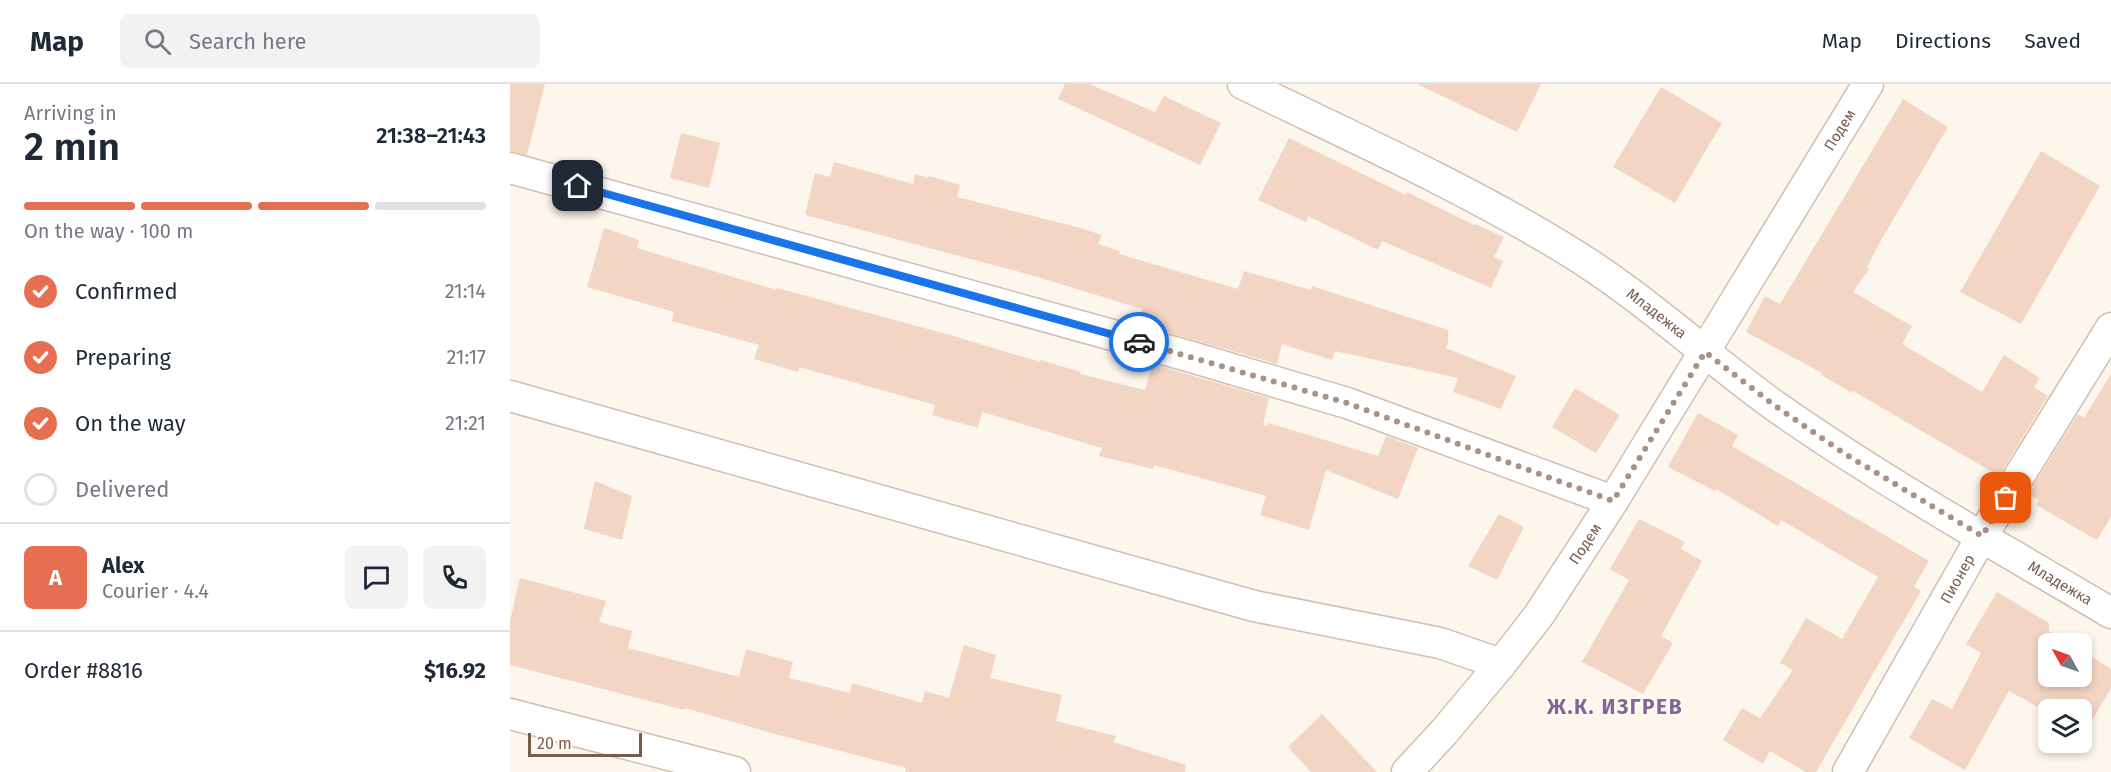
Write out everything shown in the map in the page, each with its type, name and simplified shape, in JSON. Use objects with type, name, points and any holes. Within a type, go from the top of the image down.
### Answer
[{"type":"street","name":"Младежка","points":[[1243,84],[1457,189],[1562,247],[1638,298],[1774,405],[1845,454],[2111,613]]},
{"type":"street","name":"Подем","points":[[1407,772],[1444,732],[1539,615],[1613,501],[1868,84]]},
{"type":"street","points":[[510,168],[1177,352],[1335,399],[1613,501]]},
{"type":"street","name":"Пионер","points":[[1848,772],[1982,536],[2108,342]]},
{"type":"street","points":[[510,396],[1254,606],[1440,643],[1501,664]]},
{"type":"street","points":[[510,714],[735,772]]},
{"type":"building","points":[[510,84],[545,84],[527,155],[510,151]]},
{"type":"building","points":[[1065,84],[1089,84],[1155,112],[1164,96],[1221,123],[1200,165],[1058,99]]},
{"type":"building","points":[[1417,84],[1541,84],[1517,132]]},
{"type":"building","points":[[1661,87],[1722,123],[1675,203],[1613,167]]},
{"type":"building","points":[[1903,99],[1948,127],[1884,235],[1867,267],[1869,269],[1853,292],[1912,326],[1902,344],[1982,392],[2004,355],[2040,378],[2034,387],[2048,396],[1999,476],[1853,391],[1852,393],[1821,375],[1822,373],[1746,332],[1765,296],[1780,304]]},
{"type":"building","points":[[681,133],[720,143],[709,188],[670,178]]},
{"type":"building","points":[[1289,138],[1406,195],[1407,192],[1504,237],[1494,257],[1503,261],[1491,288],[1382,241],[1378,250],[1308,216],[1306,222],[1258,200]]},
{"type":"building","points":[[2041,151],[2100,186],[2021,324],[1960,292]]},
{"type":"building","points":[[834,162],[913,184],[915,174],[960,185],[957,197],[1081,228],[1102,235],[1098,244],[1120,251],[1119,254],[1238,289],[1244,271],[1311,290],[1312,286],[1448,330],[1446,348],[1516,376],[1501,409],[1453,392],[1458,378],[1335,351],[1332,360],[1282,344],[1277,364],[1138,324],[1142,309],[1031,275],[805,215],[815,173],[830,177]]},
{"type":"building","points":[[604,228],[639,240],[637,248],[776,290],[777,288],[1040,362],[1040,360],[1081,372],[1080,374],[1145,390],[1152,364],[1269,398],[1263,425],[1267,426],[1268,423],[1378,456],[1386,436],[1418,448],[1398,499],[1326,470],[1309,530],[1260,515],[1266,496],[1154,465],[1153,469],[1099,456],[1102,448],[982,412],[978,428],[932,415],[935,405],[799,367],[798,372],[754,359],[759,345],[672,321],[674,312],[587,287]]},
{"type":"building","points":[[2111,374],[2111,517],[2097,540],[2036,505],[2039,500],[2028,494],[2078,414],[2084,418]]},
{"type":"building","points":[[1575,388],[1620,415],[1596,453],[1552,427]]},
{"type":"building","points":[[1698,413],[1738,435],[1732,446],[1929,561],[1914,587],[1921,591],[1816,772],[1806,772],[1770,751],[1763,764],[1723,740],[1742,708],[1760,718],[1793,670],[1780,663],[1806,618],[1842,639],[1878,577],[1781,520],[1778,526],[1716,489],[1715,491],[1668,467]]},
{"type":"building","points":[[595,481],[632,496],[622,540],[584,529]]},
{"type":"building","points":[[1499,514],[1524,527],[1497,580],[1468,566]]},
{"type":"building","points":[[1639,519],[1685,542],[1681,549],[1702,561],[1661,636],[1673,643],[1643,694],[1582,662],[1629,580],[1610,569]]},
{"type":"building","points":[[520,578],[606,601],[599,622],[632,631],[628,648],[739,677],[746,649],[793,662],[789,678],[850,693],[852,683],[922,703],[925,691],[949,698],[964,645],[996,655],[990,678],[1062,695],[1056,721],[1116,736],[1113,742],[1186,765],[1185,772],[905,772],[906,768],[685,708],[684,710],[510,665],[510,621]]},
{"type":"building","points":[[1997,592],[2049,623],[2049,631],[2052,633],[2038,633],[2038,687],[2092,687],[2092,657],[2111,669],[2111,688],[2092,720],[2092,699],[2038,699],[2038,707],[2009,691],[1965,770],[1909,738],[1932,699],[1952,709],[1981,653],[1966,644]]},
{"type":"building","points":[[1322,714],[1377,772],[1311,772],[1288,747]]},
{"type":"way so far","points":[[1139,342],[1347,403],[1613,501],[1705,352],[1774,405],[1845,454],[1982,536],[2006,498]]},
{"type":"district","name":"Ж.К. ИЗГРЕВ","points":[[1615,707]]},
{"type":"route","points":[[578,186],[1139,342]]}]
